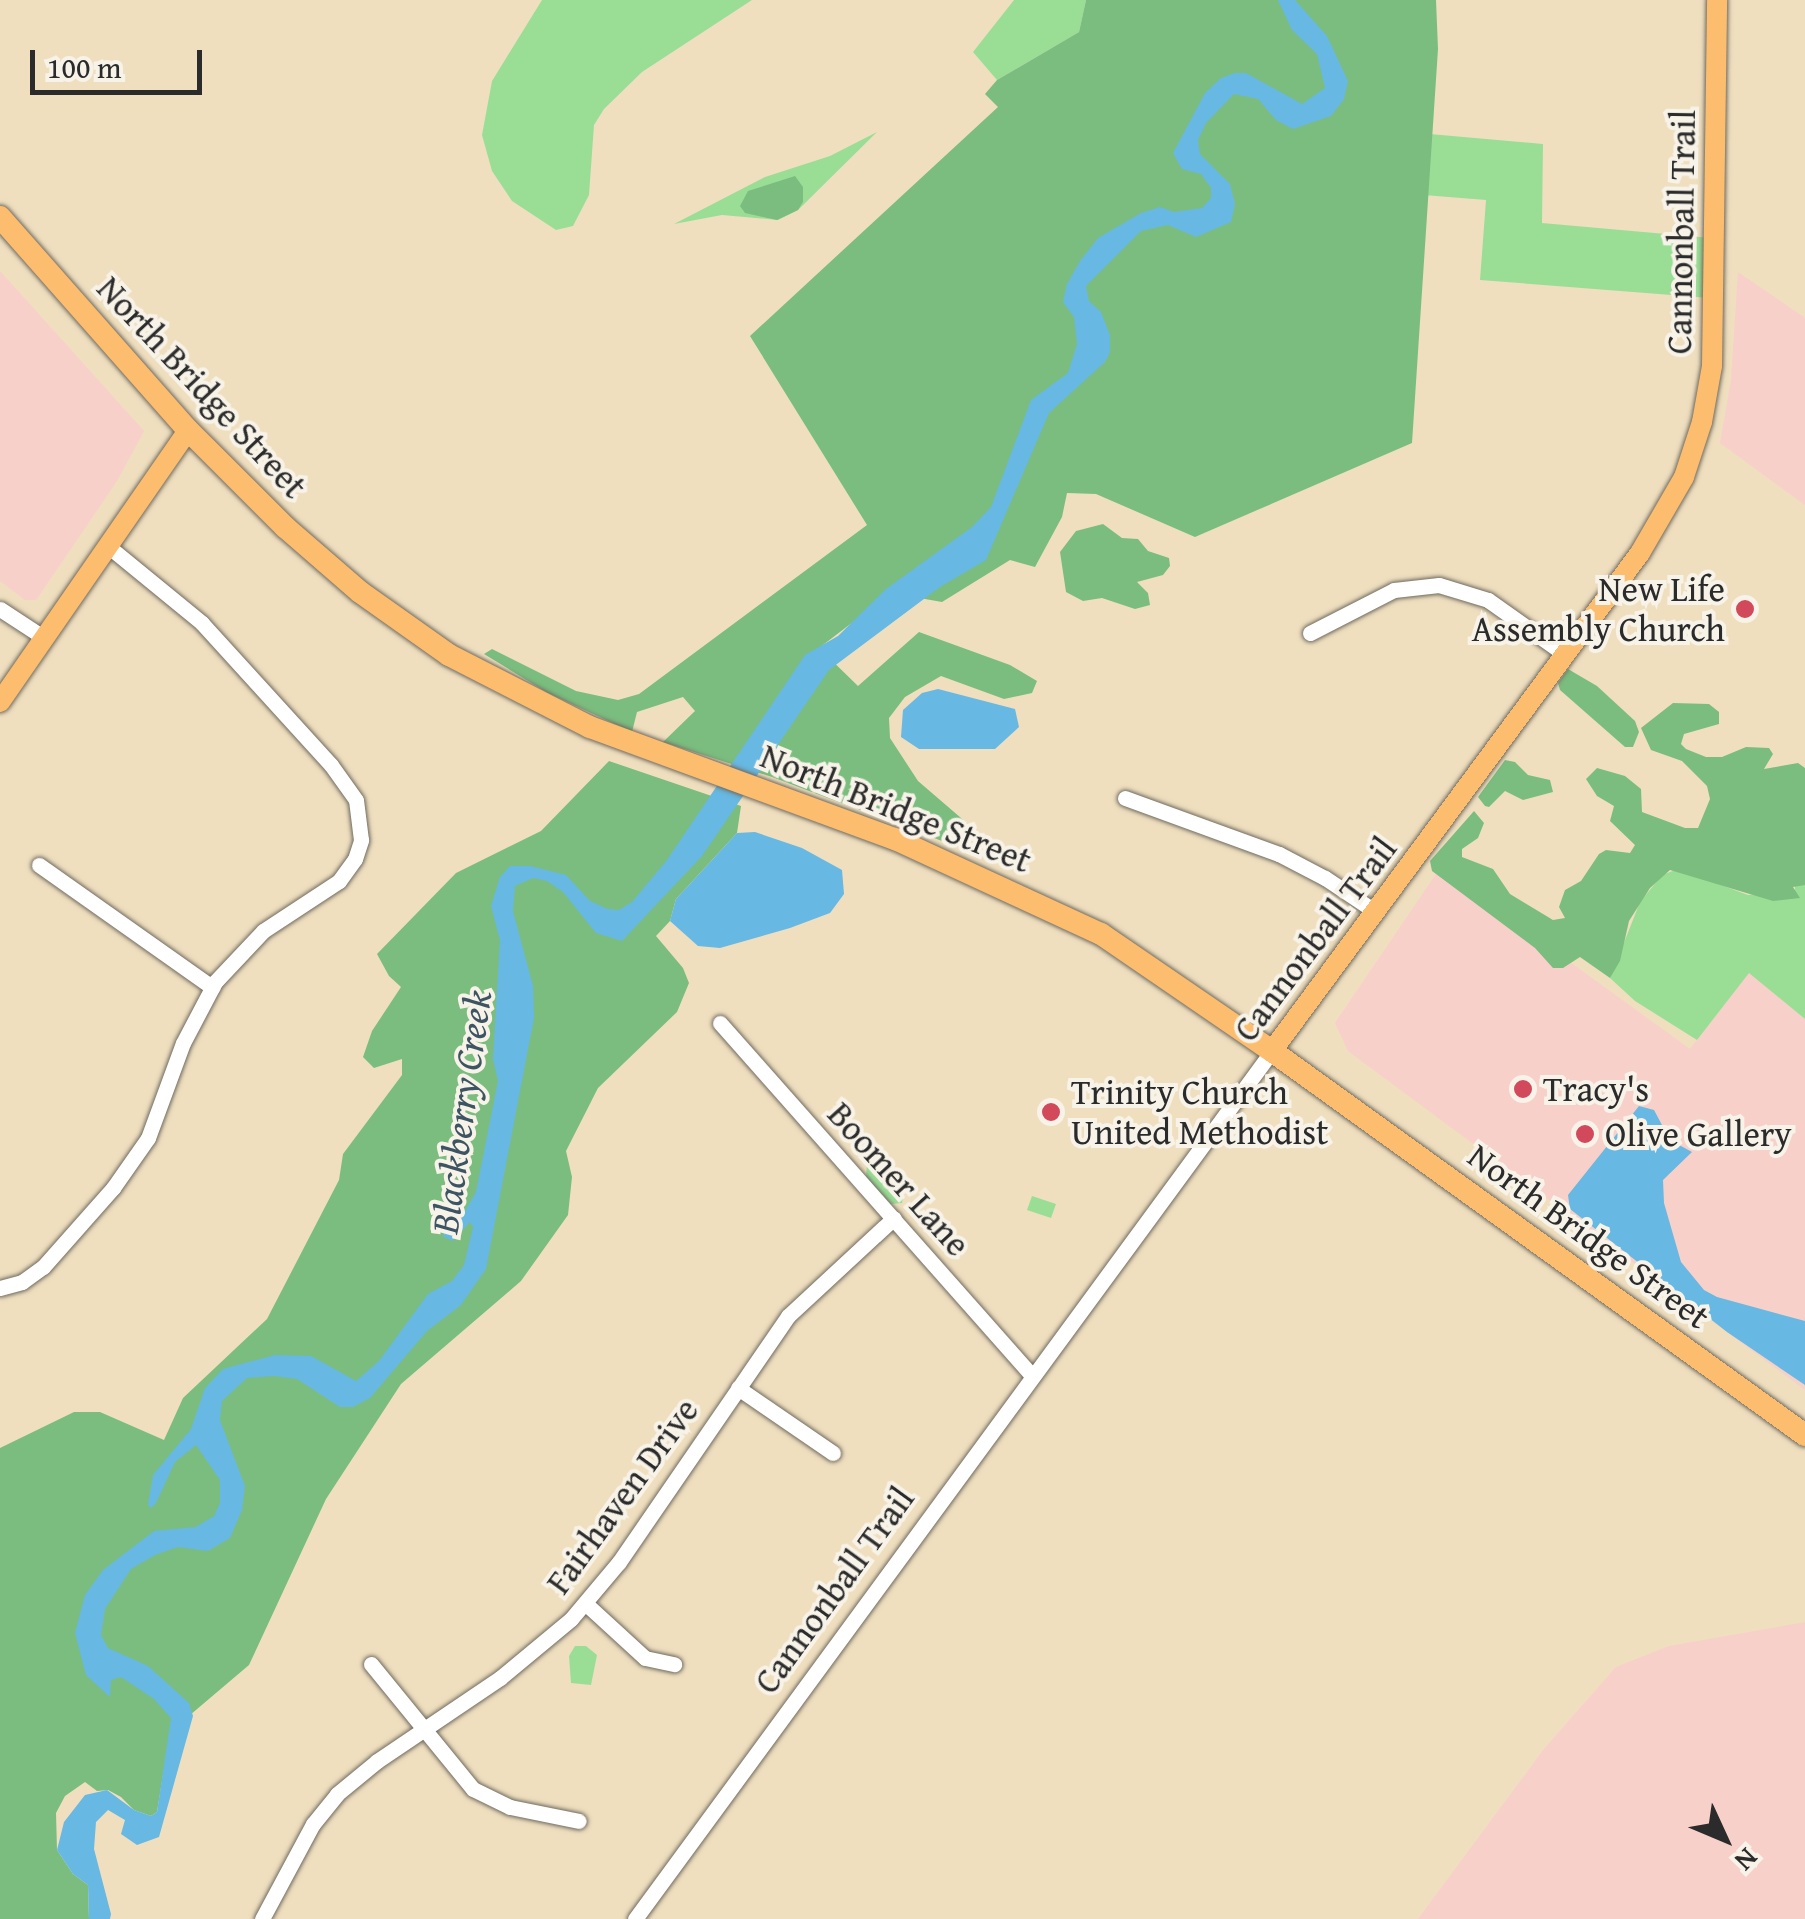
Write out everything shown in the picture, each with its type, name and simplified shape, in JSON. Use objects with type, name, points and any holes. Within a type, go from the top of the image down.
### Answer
[{"type":"highway","name":"North Bridge Street","points":[[0,217],[188,430],[285,527],[360,592],[449,655],[532,700],[683,764],[968,870],[1101,934],[1272,1051],[1805,1436]]},
{"type":"main road","name":"Cannonball Trail","points":[[1272,1051],[1566,655],[1672,502],[1702,422],[1714,324],[1718,0]]},
{"type":"main road","points":[[0,702],[188,430]]},
{"type":"street","points":[[0,1288],[22,1282],[42,1267],[130,1166],[148,1138],[182,1043],[212,987],[263,931],[317,898],[348,870],[360,840],[359,812],[348,785],[202,623],[108,546]]},
{"type":"street","points":[[1310,633],[1394,590],[1439,586],[1488,600],[1566,655]]},
{"type":"street","points":[[0,609],[43,636]]},
{"type":"street","points":[[1124,798],[1278,854],[1325,878],[1376,912]]},
{"type":"street","points":[[39,865],[212,987]]},
{"type":"street","name":"Boomer Lane","points":[[720,1023],[1032,1376]]},
{"type":"street","name":"Cannonball Trail","points":[[635,1919],[1272,1051]]},
{"type":"street","name":"Fairhaven Drive","points":[[262,1919],[327,1806],[356,1776],[516,1666],[585,1603],[790,1314],[894,1218]]},
{"type":"street","points":[[738,1388],[832,1453]]},
{"type":"street","points":[[585,1603],[645,1658],[674,1664]]},
{"type":"street","points":[[371,1664],[457,1775],[482,1796],[510,1807],[579,1822]]},
{"type":"shaded area","points":[[0,271],[144,431],[117,481],[36,600],[25,600],[0,581]]},
{"type":"shaded area","points":[[1738,272],[1805,318],[1805,505],[1720,443],[1731,380]]},
{"type":"shaded area","points":[[1440,868],[1690,1049],[1749,972],[1805,1019],[1805,1390],[1348,1051],[1335,1023]]},
{"type":"shaded area","points":[[1805,1622],[1805,1919],[1418,1919],[1544,1749],[1616,1667],[1669,1646]]},
{"type":"green space","points":[[542,0],[752,0],[642,72],[604,109],[594,125],[589,195],[573,226],[556,230],[512,201],[492,171],[482,135],[492,81]]},
{"type":"green space","points":[[1014,0],[1086,0],[1079,32],[997,80],[973,52]]},
{"type":"green space","points":[[1086,0],[1436,0],[1438,49],[1412,443],[1195,537],[1096,494],[1067,493],[1062,517],[1035,567],[1010,560],[942,602],[891,593],[819,648],[858,686],[919,632],[1010,665],[1037,681],[1032,693],[1004,699],[941,676],[905,697],[889,718],[890,738],[918,781],[968,824],[970,837],[958,847],[772,777],[663,742],[695,711],[683,697],[637,712],[632,732],[548,693],[484,654],[492,649],[576,691],[618,700],[639,694],[867,525],[750,336],[998,107],[985,94],[997,80],[1079,32]]},
{"type":"green space","points":[[1328,125],[1543,144],[1542,223],[1711,238],[1710,298],[1480,280],[1486,200],[1411,194]]},
{"type":"green space","points":[[877,132],[798,210],[778,220],[722,215],[674,224],[765,177],[830,156]]},
{"type":"green space","points":[[795,176],[803,187],[803,202],[798,210],[777,220],[745,213],[740,206],[748,191]]},
{"type":"green space","points":[[1103,524],[1122,538],[1138,539],[1148,551],[1169,558],[1170,566],[1163,575],[1137,582],[1148,593],[1150,605],[1135,609],[1102,598],[1083,601],[1066,592],[1060,552],[1076,531]]},
{"type":"green space","points":[[1568,669],[1597,686],[1635,721],[1639,732],[1633,747],[1625,747],[1560,690],[1558,683]]},
{"type":"green space","points":[[1673,703],[1709,704],[1719,712],[1719,724],[1684,734],[1681,744],[1686,749],[1706,757],[1722,757],[1746,747],[1769,748],[1773,754],[1764,769],[1798,763],[1805,768],[1805,885],[1793,887],[1800,898],[1773,901],[1670,870],[1650,888],[1629,921],[1620,961],[1610,978],[1580,957],[1563,968],[1553,968],[1535,948],[1432,871],[1430,861],[1474,811],[1484,823],[1478,838],[1462,849],[1462,857],[1493,869],[1510,894],[1553,920],[1565,918],[1559,907],[1565,890],[1581,881],[1599,854],[1606,850],[1630,853],[1635,845],[1610,821],[1614,806],[1597,796],[1586,779],[1597,768],[1625,776],[1641,789],[1642,812],[1685,828],[1698,828],[1710,799],[1707,786],[1682,761],[1651,750],[1641,728]]},
{"type":"green space","points":[[1505,760],[1515,762],[1528,775],[1550,780],[1553,792],[1523,800],[1505,791],[1489,807],[1485,806],[1478,797]]},
{"type":"green space","points":[[609,761],[741,806],[737,833],[676,899],[670,921],[656,936],[683,968],[689,983],[677,1012],[598,1088],[566,1151],[572,1177],[568,1215],[521,1281],[401,1384],[326,1499],[249,1665],[170,1732],[157,1812],[151,1816],[134,1810],[121,1797],[108,1790],[97,1791],[85,1782],[65,1796],[56,1813],[57,1850],[73,1874],[88,1885],[89,1919],[0,1919],[0,1448],[74,1412],[100,1412],[164,1440],[183,1398],[267,1319],[339,1180],[343,1154],[402,1075],[402,1059],[374,1068],[363,1057],[372,1031],[401,987],[389,976],[377,954],[456,873],[541,831]]},
{"type":"green space","points":[[1678,869],[1748,895],[1795,890],[1795,885],[1805,885],[1805,1019],[1749,973],[1697,1040],[1635,1001],[1610,978],[1640,902],[1662,875]]},
{"type":"green space","points":[[867,1163],[874,1164],[903,1197],[902,1203],[891,1204],[866,1178]]},
{"type":"green space","points":[[1032,1196],[1056,1204],[1051,1218],[1027,1210]]},
{"type":"green space","points":[[575,1646],[586,1646],[597,1655],[591,1685],[571,1683],[569,1656]]},
{"type":"water","points":[[1278,0],[1295,0],[1327,36],[1348,81],[1344,99],[1331,116],[1293,129],[1276,120],[1258,99],[1234,94],[1206,123],[1198,140],[1200,154],[1230,184],[1235,204],[1231,222],[1196,237],[1168,225],[1141,231],[1086,286],[1089,301],[1101,312],[1110,335],[1110,352],[1105,362],[1049,413],[986,560],[940,587],[829,670],[702,856],[622,941],[596,933],[563,892],[547,881],[533,878],[515,886],[513,911],[533,986],[534,1018],[486,1269],[461,1305],[427,1331],[370,1398],[353,1407],[340,1407],[297,1379],[274,1376],[247,1378],[222,1401],[220,1420],[245,1486],[242,1510],[230,1538],[208,1551],[178,1547],[155,1555],[131,1569],[105,1609],[101,1635],[108,1648],[148,1666],[189,1703],[193,1716],[159,1837],[137,1845],[121,1834],[125,1820],[108,1810],[96,1822],[94,1849],[111,1914],[110,1919],[89,1919],[88,1885],[73,1874],[57,1850],[64,1822],[85,1795],[107,1790],[134,1810],[151,1816],[157,1812],[171,1718],[154,1699],[121,1677],[111,1680],[110,1697],[86,1675],[75,1633],[85,1595],[103,1570],[154,1531],[196,1527],[214,1516],[220,1503],[220,1480],[196,1445],[175,1462],[156,1503],[151,1508],[148,1505],[153,1475],[191,1429],[205,1388],[223,1369],[275,1355],[311,1356],[356,1381],[379,1361],[428,1294],[452,1281],[464,1265],[473,1227],[470,1222],[453,1241],[442,1236],[457,1225],[476,1192],[498,1081],[493,1059],[500,940],[491,906],[500,877],[510,866],[530,866],[566,875],[590,901],[608,909],[619,910],[632,902],[667,860],[805,655],[838,636],[886,589],[972,527],[991,507],[1031,400],[1068,373],[1077,344],[1074,317],[1063,302],[1067,284],[1080,261],[1098,238],[1141,213],[1160,207],[1174,212],[1202,208],[1211,198],[1211,188],[1201,174],[1182,169],[1173,153],[1205,93],[1221,78],[1235,73],[1246,73],[1302,104],[1325,88],[1317,54],[1292,30]]},
{"type":"water","points":[[938,689],[1015,709],[1019,727],[995,749],[919,749],[901,737],[903,710],[922,693]]},
{"type":"water","points":[[755,832],[802,848],[842,870],[844,894],[830,913],[790,928],[720,948],[698,946],[670,921],[676,899],[737,833]]},
{"type":"water","points":[[1639,1106],[1654,1110],[1670,1140],[1692,1152],[1663,1180],[1664,1203],[1681,1262],[1704,1290],[1717,1297],[1805,1321],[1805,1385],[1727,1332],[1570,1209],[1568,1195]]},
{"type":"place","name":"New Life Assembly Church","points":[[1745,609]]},
{"type":"place","name":"Tracy's","points":[[1523,1089]]},
{"type":"place","name":"Trinity Church United Methodist","points":[[1051,1112]]},
{"type":"place","name":"Olive Gallery","points":[[1585,1134]]},
{"type":"water label","name":"Blackberry Creek","points":[[461,1112]]}]
